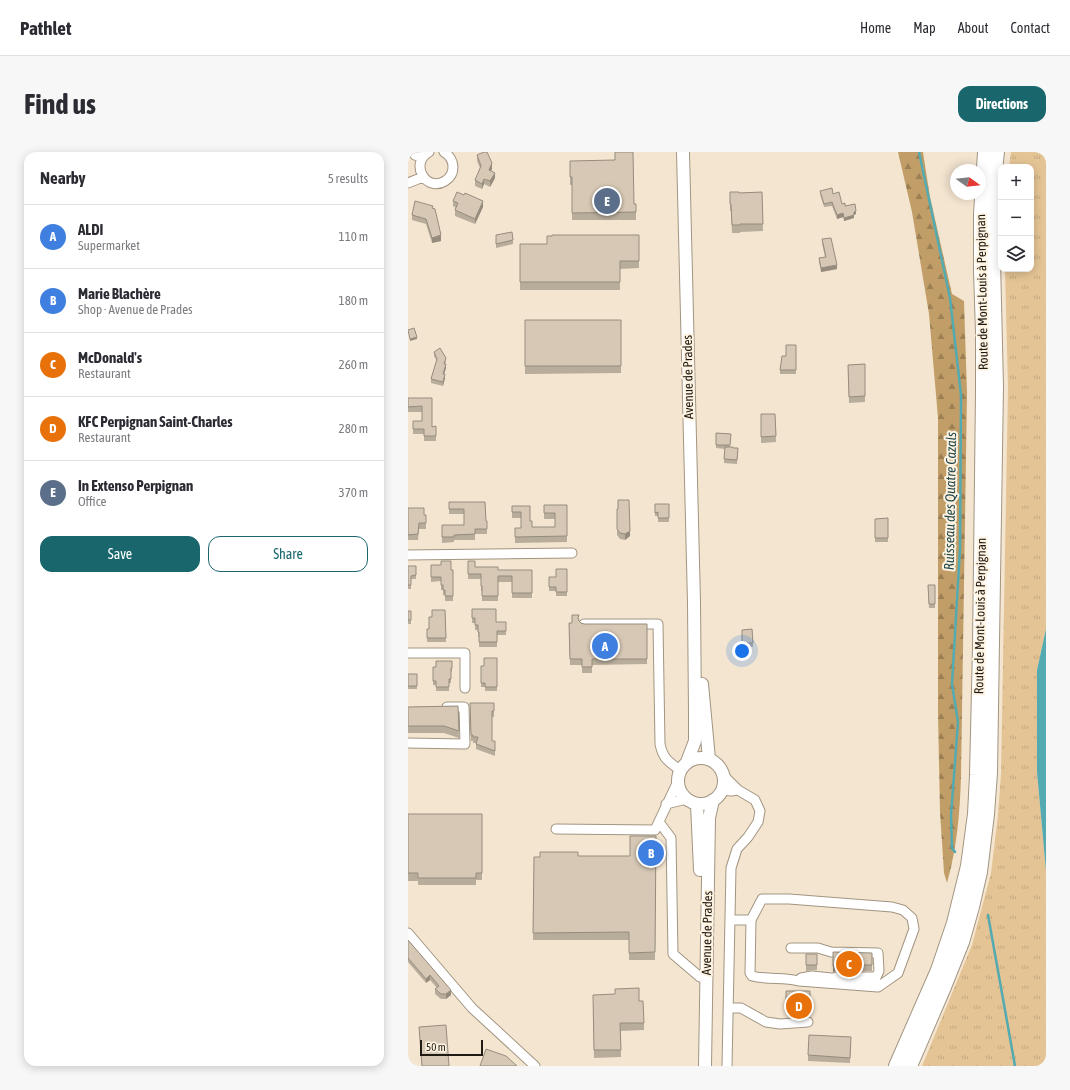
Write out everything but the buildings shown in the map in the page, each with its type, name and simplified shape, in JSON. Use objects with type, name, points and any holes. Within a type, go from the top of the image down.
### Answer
[{"type":"highway","name":"Route de Mont-Louis à Perpignan","points":[[896,1066],[938,970],[954,923],[968,866],[975,814],[980,664],[983,392],[981,214],[985,152]]},
{"type":"highway","name":"Route de Mont-Louis à Perpignan","points":[[910,1066],[962,942],[980,872],[987,814],[990,773],[996,387],[993,261],[995,170],[997,152]]},
{"type":"main road","name":"Avenue de Prades","points":[[682,152],[694,603],[695,740],[682,771]]},
{"type":"main road","name":"Avenue de Prades","points":[[694,603],[709,759]]},
{"type":"main road","points":[[701,757],[709,759],[715,762],[720,768],[724,782],[722,790],[718,796],[703,804],[692,801],[683,795],[679,789],[682,771],[694,758],[701,757]]},
{"type":"main road","name":"Avenue de Prades","points":[[705,1066],[709,818],[713,800]]},
{"type":"main road","name":"Avenue de Prades","points":[[692,801],[699,820],[701,900],[699,1016],[696,1066]]},
{"type":"street","points":[[413,152],[415,155],[426,155],[420,168],[423,177],[427,181],[438,184],[448,179],[453,169],[451,158],[444,152]]},
{"type":"street","points":[[408,183],[423,177]]},
{"type":"street","points":[[408,555],[572,553]]},
{"type":"street","points":[[556,829],[655,830],[682,771],[668,761],[661,751],[658,624],[584,624]]},
{"type":"street","points":[[408,653],[464,652],[465,688]]},
{"type":"street","points":[[408,743],[465,744],[464,707],[436,707]]},
{"type":"street","points":[[723,775],[738,790],[755,800],[760,811],[758,822],[748,837],[737,849],[731,868],[727,1066]]},
{"type":"street","points":[[722,790],[738,790]]},
{"type":"street","points":[[666,804],[692,801]]},
{"type":"street","points":[[659,822],[671,838],[673,954],[700,977]]},
{"type":"street","points":[[791,948],[818,948],[832,952],[878,952],[879,971],[876,977],[812,976],[791,979],[758,978],[752,976],[750,973],[751,920],[762,899],[789,899],[892,907],[903,910],[912,918],[914,929],[898,974],[878,987],[799,981],[791,979]]},
{"type":"street","points":[[730,920],[751,920]]},
{"type":"street","points":[[408,933],[472,1008],[536,1066]]},
{"type":"street","points":[[729,1008],[741,1008],[766,1022],[780,1024],[808,1022]]},
{"type":"green space","points":[[898,152],[923,152],[930,197],[952,294],[964,301],[967,394],[961,776],[957,830],[947,883],[944,873],[940,812],[938,714],[938,418],[929,314],[912,212]]},
{"type":"green space","points":[[1011,152],[1046,152],[1046,629],[1037,670],[1037,772],[1046,871],[1046,1066],[922,1066],[972,945],[991,873],[998,815],[1001,774],[1008,388],[1005,272],[1034,272],[1034,164],[1009,164]]},
{"type":"water","points":[[1046,629],[1046,871],[1037,772],[1037,670]]},
{"type":"waterway","name":"Ruisseau des Quatre Cazals","points":[[919,152],[950,298],[961,395],[960,549],[952,684],[958,722],[951,815],[952,848],[955,852]]},
{"type":"waterway","name":"Ruisseau des Quatre Cazals","points":[[988,915],[1015,1066]]},
{"type":"place","name":"In Extenso Perpignan","points":[[607,201]]},
{"type":"place","name":"ALDI","points":[[605,646]]},
{"type":"place","name":"Marie Blachère","points":[[651,853]]},
{"type":"place","name":"McDonald's","points":[[849,964]]},
{"type":"place","name":"KFC Perpignan Saint-Charles","points":[[799,1006]]}]
